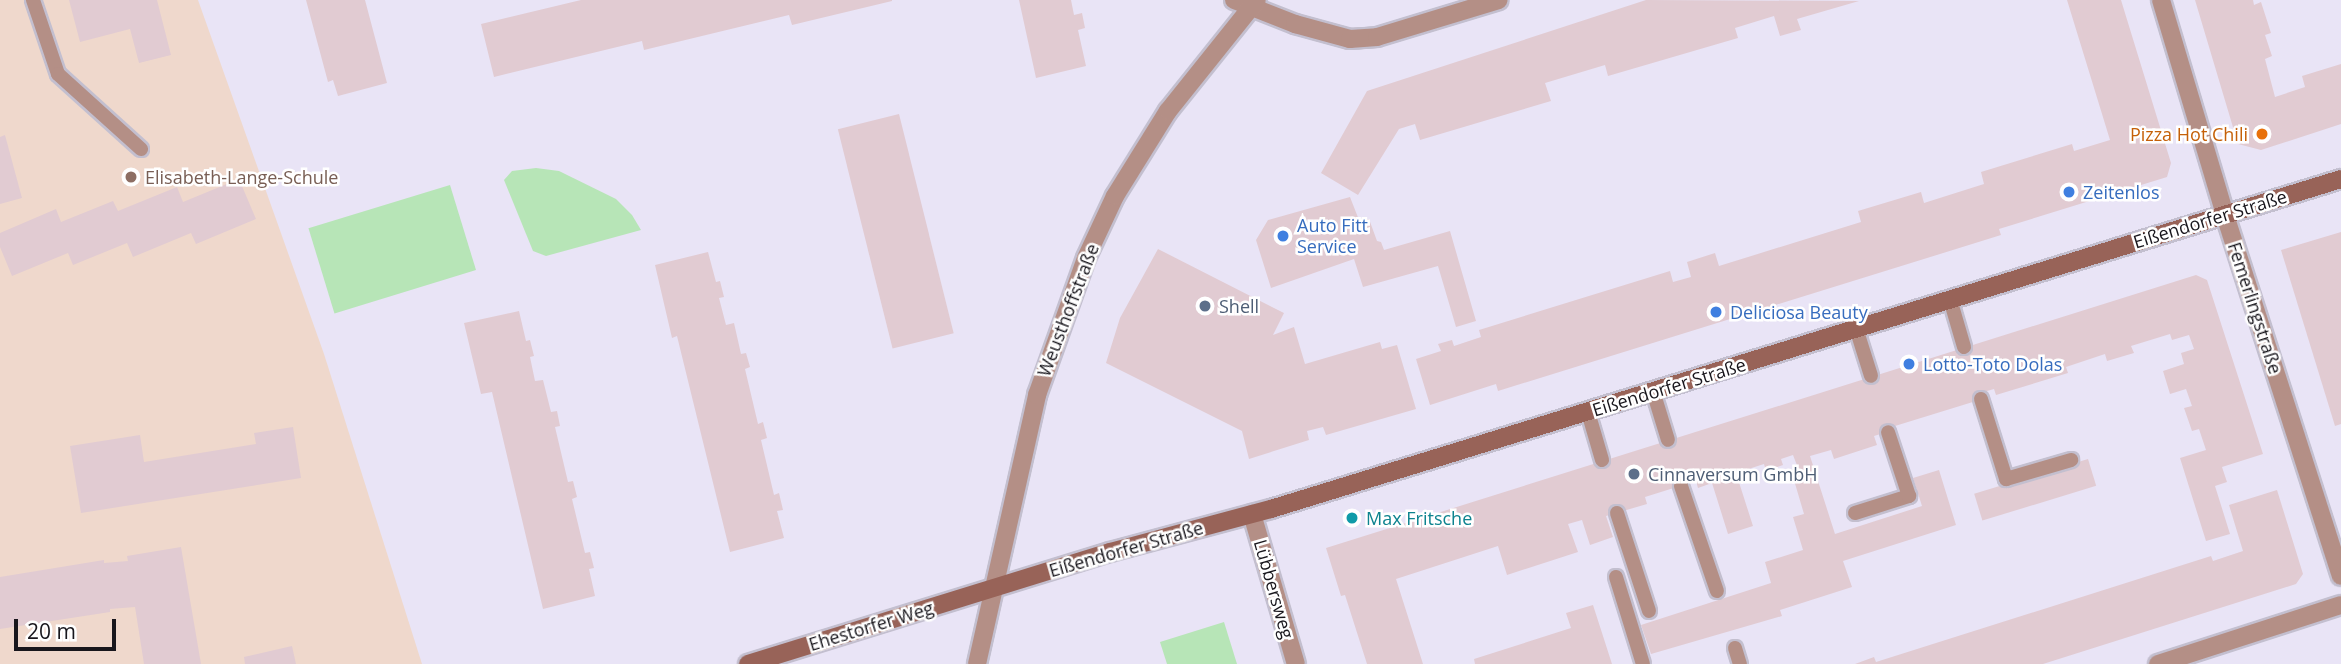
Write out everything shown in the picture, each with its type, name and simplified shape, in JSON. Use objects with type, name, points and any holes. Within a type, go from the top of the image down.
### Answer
[{"type":"main road","name":"Eißendorfer Straße","points":[[994,587],[1252,514],[2341,179]]},
{"type":"main road","name":"Ehestorfer Weg","points":[[748,664],[994,587]]},
{"type":"street","points":[[1234,0],[1254,4],[1350,39],[1377,37],[1499,0]]},
{"type":"street","name":"Femerlingstraße","points":[[2161,0],[2225,215],[2341,576]]},
{"type":"street","name":"Weusthoffstraße","points":[[978,664],[1037,395],[1086,258],[1115,196],[1168,111],[1254,4]]},
{"type":"street","name":"Lübbersweg","points":[[1252,514],[1296,664]]},
{"type":"street","points":[[2158,664],[2341,605]]},
{"type":"lane","points":[[33,0],[58,74],[141,149]]},
{"type":"lane","points":[[1950,299],[1964,347]]},
{"type":"lane","points":[[1856,328],[1871,376]]},
{"type":"lane","points":[[1653,391],[1668,440]]},
{"type":"lane","points":[[1981,399],[2006,480],[2071,460]]},
{"type":"lane","points":[[1588,412],[1602,460]]},
{"type":"lane","points":[[1855,513],[1909,496],[1888,432]]},
{"type":"lane","points":[[1681,486],[1717,591]]},
{"type":"lane","points":[[1617,513],[1649,611]]},
{"type":"lane","points":[[1616,577],[1643,664]]},
{"type":"lane","points":[[1735,648],[1740,664]]},
{"type":"shaded area","name":"Elisabeth-Lange-Schule","points":[[0,0],[198,0],[324,354],[422,664],[0,664]]},
{"type":"green space","points":[[536,168],[559,171],[616,199],[632,215],[641,230],[546,256],[533,251],[504,180],[512,171]]},
{"type":"green space","points":[[450,185],[476,270],[334,313],[308,228]]},
{"type":"green space","points":[[1224,622],[1237,664],[1167,664],[1160,642]]},
{"type":"building","points":[[69,0],[157,0],[171,55],[139,63],[130,29],[80,42]]},
{"type":"building","points":[[306,0],[365,0],[387,83],[338,96],[333,80],[328,82]]},
{"type":"building","points":[[581,0],[892,1],[792,25],[789,15],[644,50],[642,41],[494,77],[481,24]]},
{"type":"building","points":[[1019,0],[1071,0],[1074,15],[1082,13],[1085,28],[1078,30],[1086,66],[1036,78]]},
{"type":"building","points":[[1646,0],[1859,1],[1797,19],[1801,30],[1780,36],[1774,16],[1735,28],[1738,38],[1608,76],[1605,65],[1545,83],[1551,101],[1420,140],[1415,124],[1399,129],[1358,195],[1321,173],[1367,91]]},
{"type":"building","points":[[2067,0],[2121,0],[2171,163],[2167,177],[1999,229],[2001,235],[1498,391],[1496,384],[1430,405],[1416,359],[1441,351],[1438,344],[1452,340],[1454,346],[1481,337],[1479,330],[1670,271],[1673,282],[1691,277],[1687,262],[1715,253],[1719,266],[1861,222],[1858,211],[1921,192],[1924,203],[1984,184],[1981,172],[2072,144],[2074,151],[2110,140]]},
{"type":"building","points":[[2195,0],[2253,0],[2254,5],[2261,2],[2271,33],[2265,35],[2272,56],[2265,59],[2275,97],[2305,87],[2302,76],[2341,64],[2341,124],[2261,150],[2238,144]]},
{"type":"building","points":[[899,114],[954,333],[893,349],[838,129]]},
{"type":"building","points":[[5,135],[22,198],[0,204],[0,137]]},
{"type":"building","points":[[239,179],[256,219],[196,244],[191,233],[133,257],[127,243],[73,265],[68,253],[12,276],[0,247],[0,233],[56,209],[61,222],[113,201],[118,211],[177,187],[183,202]]},
{"type":"building","points":[[1350,197],[1359,220],[1369,219],[1377,241],[1381,242],[1384,250],[1450,231],[1476,321],[1456,327],[1438,266],[1363,287],[1354,259],[1271,288],[1256,240],[1268,220]]},
{"type":"building","points":[[2341,232],[2341,424],[2335,426],[2281,250]]},
{"type":"building","points":[[1158,249],[1284,313],[1273,335],[1294,327],[1305,364],[1380,342],[1382,349],[1397,345],[1416,409],[1326,435],[1323,427],[1307,431],[1309,440],[1249,459],[1242,431],[1106,363],[1120,318]]},
{"type":"building","points":[[708,252],[716,282],[720,281],[724,297],[719,298],[726,325],[734,323],[741,354],[746,353],[750,367],[745,369],[758,424],[763,422],[767,438],[761,440],[774,495],[779,493],[783,510],[777,511],[784,538],[730,552],[677,336],[672,338],[655,265]]},
{"type":"building","points":[[2196,275],[2207,280],[2263,454],[2222,467],[2227,482],[2215,486],[2230,534],[2206,541],[2180,458],[2206,450],[2199,429],[2192,431],[2184,408],[2192,406],[2186,389],[2170,394],[2163,371],[2184,364],[2181,353],[2194,349],[2189,335],[2172,340],[2170,334],[2131,346],[2134,353],[2107,361],[2105,354],[2066,367],[2068,373],[1996,395],[1994,389],[1987,391],[1989,397],[1895,426],[1897,429],[1874,436],[1877,445],[1834,459],[1831,450],[1810,456],[1835,534],[1922,506],[1913,478],[1939,470],[1956,525],[1843,561],[1852,587],[1780,610],[1782,616],[1651,654],[1641,625],[1771,583],[1765,562],[1803,550],[1793,517],[1804,514],[1791,470],[1798,468],[1793,455],[1781,459],[1783,465],[1766,471],[1764,464],[1736,473],[1753,526],[1728,534],[1712,483],[1698,488],[1696,481],[1645,497],[1647,504],[1606,516],[1613,537],[1590,545],[1582,520],[1568,524],[1578,552],[1507,575],[1498,546],[1396,579],[1423,664],[1367,664],[1345,595],[1341,596],[1326,548]]},
{"type":"building","points":[[519,311],[526,341],[530,340],[534,356],[530,357],[535,381],[543,380],[551,412],[557,411],[560,426],[555,427],[568,482],[573,481],[577,497],[572,499],[585,553],[590,552],[594,568],[589,569],[595,596],[543,609],[492,392],[481,394],[464,323]]},
{"type":"building","points":[[293,427],[301,478],[81,513],[70,446],[140,435],[144,462],[256,444],[254,433]]},
{"type":"building","points":[[2088,459],[2096,486],[1982,521],[1974,494]]},
{"type":"building","points":[[2277,490],[2303,574],[2296,584],[2043,664],[1855,664],[1874,657],[1876,662],[2211,556],[2213,561],[2243,551],[2229,505]]},
{"type":"building","points":[[181,547],[201,664],[144,664],[135,607],[0,629],[0,577],[104,560],[104,563],[128,561],[127,556]]},
{"type":"building","points":[[1593,605],[1612,664],[1475,664],[1474,659],[1571,628],[1566,613]]},
{"type":"building","points":[[292,646],[296,664],[245,664],[244,657]]},
{"type":"place","name":"Pizza Hot Chili","points":[[2262,134]]},
{"type":"place","name":"Elisabeth-Lange-Schule","points":[[131,177]]},
{"type":"place","name":"Zeitenlos","points":[[2069,192]]},
{"type":"place","name":"Auto Fitt Service","points":[[1283,236]]},
{"type":"place","name":"Shell","points":[[1205,306]]},
{"type":"place","name":"Deliciosa Beauty","points":[[1716,312]]},
{"type":"place","name":"Lotto-Toto Dolas","points":[[1909,364]]},
{"type":"place","name":"Cinnaversum GmbH","points":[[1634,474]]},
{"type":"place","name":"Max Fritsche","points":[[1352,518]]}]
